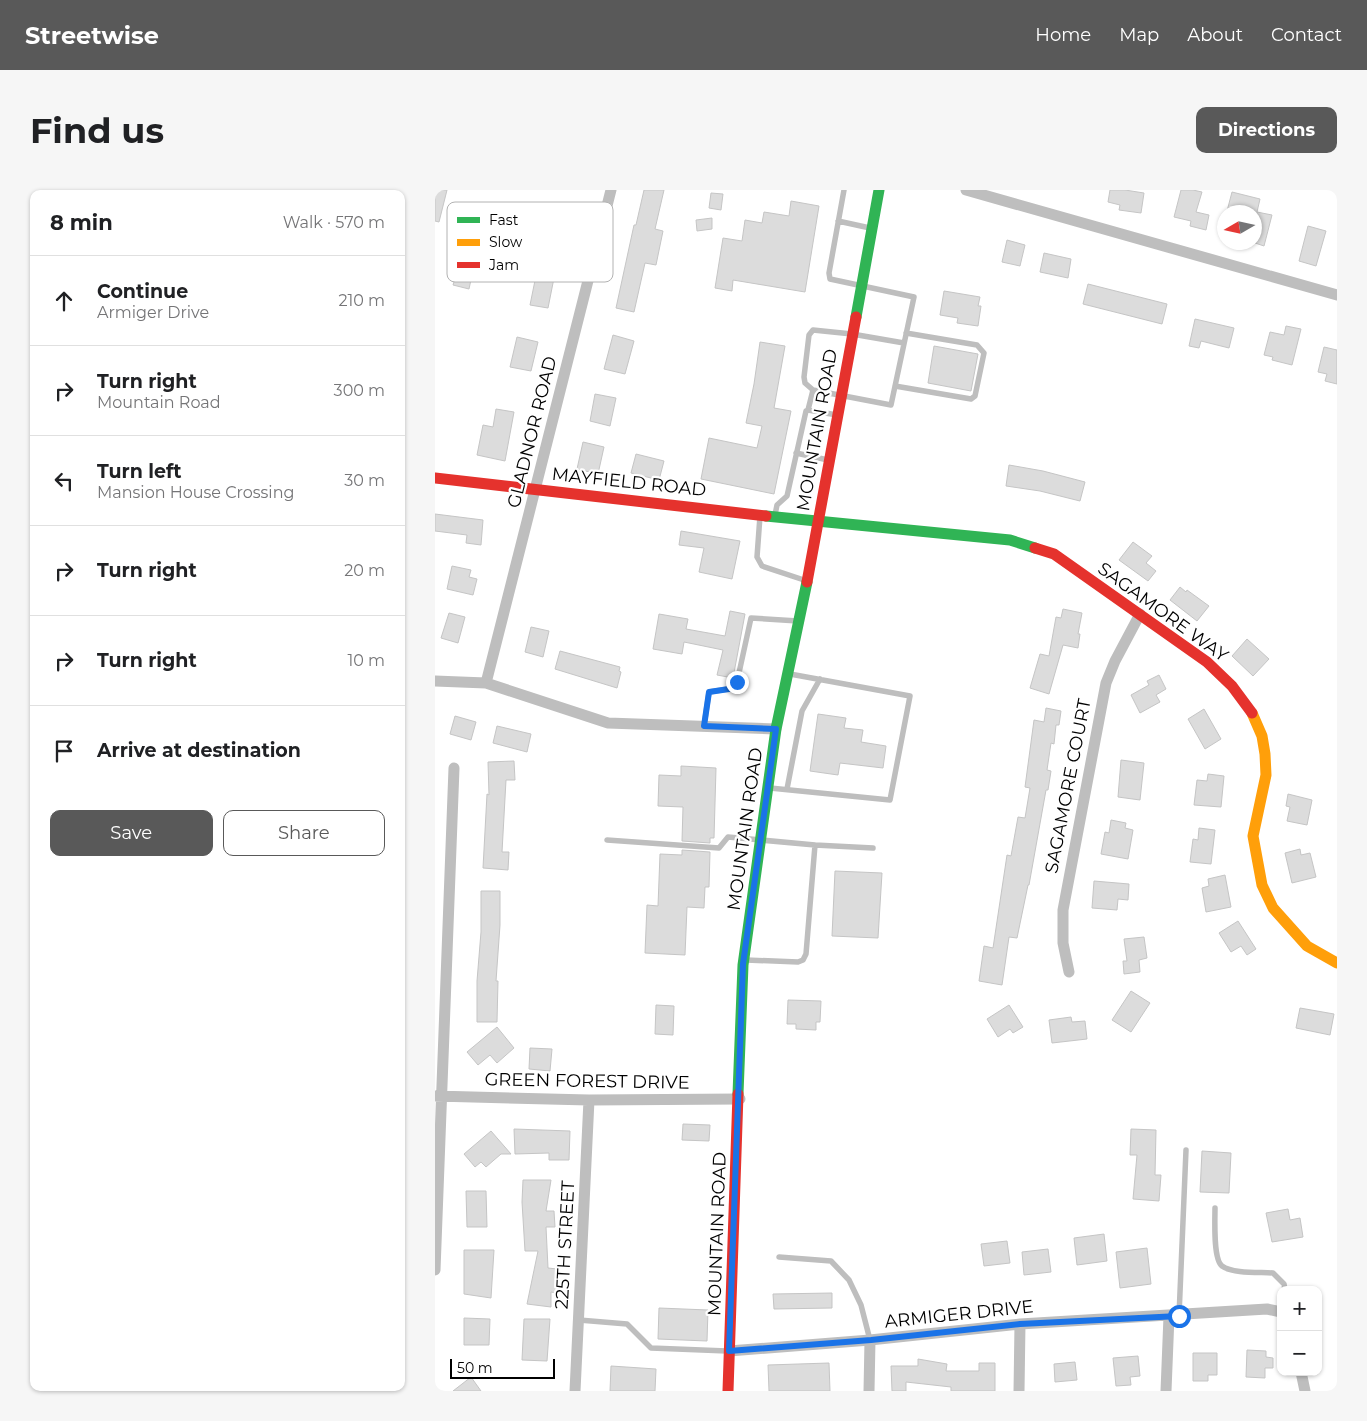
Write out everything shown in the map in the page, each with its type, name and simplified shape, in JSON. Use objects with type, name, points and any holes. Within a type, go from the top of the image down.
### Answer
[{"type":"main road","name":"MOUNTAIN ROAD","points":[[728,1391],[744,960],[776,729],[819,522],[879,190]]},
{"type":"main road","name":"MAYFIELD ROAD","points":[[435,478],[819,522]]},
{"type":"main road","name":"SAGAMORE WAY","points":[[819,522],[1010,540],[1053,554],[1207,662],[1232,686],[1252,712],[1262,736],[1266,775],[1253,836],[1262,885],[1273,908],[1307,946],[1337,963]]},
{"type":"street","points":[[966,190],[1337,295]]},
{"type":"street","name":"GLADNOR ROAD","points":[[486,683],[588,282]]},
{"type":"street","name":"SAGAMORE COURT","points":[[1069,972],[1063,944],[1063,910],[1106,683],[1115,661],[1140,614]]},
{"type":"street","points":[[435,681],[486,683],[608,723],[776,729]]},
{"type":"street","points":[[435,1270],[438,1096],[454,768]]},
{"type":"street","name":"GREEN FOREST DRIVE","points":[[438,1096],[589,1100],[739,1099]]},
{"type":"street","name":"225TH STREET","points":[[575,1391],[589,1100]]},
{"type":"street","name":"ARMIGER DRIVE","points":[[729,1351],[871,1340],[1020,1324],[1267,1309],[1277,1311]]},
{"type":"street","points":[[1167,1391],[1174,1316]]},
{"type":"street","points":[[1019,1391],[1020,1324]]},
{"type":"street","points":[[869,1391],[871,1340]]},
{"type":"street","points":[[1302,1376],[1305,1391]]},
{"type":"lane","points":[[843,190],[829,276],[832,280],[914,297],[891,405],[813,390],[805,383],[804,377],[811,332],[813,330],[853,334],[904,343]]},
{"type":"lane","points":[[838,221],[872,228]]},
{"type":"lane","points":[[895,386],[971,399],[975,396],[984,353],[977,345],[906,333]]},
{"type":"lane","points":[[775,517],[777,505],[787,496],[805,413],[809,410],[813,390]]},
{"type":"lane","points":[[809,410],[838,415]]},
{"type":"lane","points":[[796,453],[830,460]]},
{"type":"lane","points":[[760,515],[757,557],[759,562],[762,566],[807,580]]},
{"type":"lane","points":[[704,726],[709,692],[729,689],[737,682],[751,618],[798,621]]},
{"type":"lane","points":[[768,788],[890,800],[910,696],[787,674]]},
{"type":"lane","points":[[787,790],[802,711],[820,679]]},
{"type":"lane","points":[[607,840],[719,848],[728,837],[873,848]]},
{"type":"lane","points":[[744,960],[798,962],[803,960],[806,954],[815,845]]},
{"type":"lane","points":[[1174,1316],[1186,1150]]},
{"type":"lane","points":[[1215,1208],[1217,1258],[1221,1265],[1233,1270],[1273,1273],[1284,1286]]},
{"type":"lane","points":[[779,1257],[831,1261],[849,1280],[861,1306],[871,1340]]},
{"type":"lane","points":[[579,1320],[627,1324],[651,1348],[729,1351]]},
{"type":"building","points":[[435,190],[447,190],[439,222],[435,221]]},
{"type":"building","points":[[644,190],[664,190],[655,229],[663,231],[656,265],[645,263],[634,312],[616,308],[634,225],[636,225]]},
{"type":"building","points":[[1110,190],[1144,193],[1141,213],[1119,210],[1120,205],[1108,202]]},
{"type":"building","points":[[1181,190],[1202,192],[1196,212],[1209,215],[1206,230],[1190,226],[1191,221],[1174,217]]},
{"type":"building","points":[[1232,192],[1260,199],[1259,205],[1229,205]]},
{"type":"building","points":[[711,193],[723,194],[721,210],[709,208]]},
{"type":"building","points":[[791,201],[819,206],[805,292],[733,280],[732,291],[715,288],[723,238],[742,241],[745,220],[762,223],[764,212],[789,216]]},
{"type":"building","points":[[1262,213],[1272,215],[1264,246],[1262,245]]},
{"type":"building","points":[[712,218],[712,229],[697,231],[696,220]]},
{"type":"building","points":[[1308,226],[1326,231],[1316,266],[1299,261]]},
{"type":"building","points":[[1007,240],[1025,245],[1020,266],[1002,262]]},
{"type":"building","points":[[1044,253],[1071,259],[1068,278],[1040,272]]},
{"type":"building","points":[[454,282],[470,282],[469,289],[453,285]]},
{"type":"building","points":[[535,282],[553,282],[548,308],[530,305]]},
{"type":"building","points":[[1088,284],[1167,304],[1162,324],[1083,304]]},
{"type":"building","points":[[944,291],[980,297],[978,306],[981,306],[978,326],[957,323],[958,318],[940,315]]},
{"type":"building","points":[[1195,319],[1234,328],[1229,348],[1201,341],[1199,348],[1189,346]]},
{"type":"building","points":[[1286,326],[1301,329],[1292,365],[1272,360],[1273,357],[1264,355],[1270,332],[1284,335]]},
{"type":"building","points":[[613,335],[634,341],[625,374],[604,369]]},
{"type":"building","points":[[517,337],[538,342],[531,371],[510,367]]},
{"type":"building","points":[[760,342],[785,346],[774,408],[791,411],[774,494],[701,479],[709,438],[757,448],[762,426],[746,423]]},
{"type":"building","points":[[934,346],[978,354],[971,391],[928,383]]},
{"type":"building","points":[[1324,347],[1337,350],[1337,384],[1325,381],[1327,374],[1318,372]]},
{"type":"building","points":[[595,394],[616,398],[610,426],[590,421]]},
{"type":"building","points":[[496,409],[514,412],[505,461],[477,455],[483,425],[493,427]]},
{"type":"building","points":[[583,442],[604,447],[598,474],[577,469]]},
{"type":"building","points":[[636,454],[664,461],[659,480],[631,473]]},
{"type":"building","points":[[1009,465],[1043,471],[1085,482],[1080,501],[1040,491],[1006,486]]},
{"type":"building","points":[[435,514],[483,520],[481,545],[466,543],[467,535],[435,531]]},
{"type":"building","points":[[681,531],[740,541],[732,579],[699,572],[704,548],[679,545]]},
{"type":"building","points":[[1133,542],[1152,556],[1146,563],[1156,571],[1148,581],[1119,560]]},
{"type":"building","points":[[452,566],[471,570],[469,577],[477,579],[473,595],[447,589]]},
{"type":"building","points":[[1180,587],[1209,606],[1197,621],[1170,600]]},
{"type":"building","points":[[1063,609],[1082,613],[1078,634],[1080,634],[1078,648],[1063,645],[1049,694],[1030,688],[1040,654],[1049,656],[1056,617],[1061,618]]},
{"type":"building","points":[[730,611],[745,614],[733,678],[717,675],[723,650],[684,642],[682,654],[653,649],[659,614],[688,619],[686,629],[725,636]]},
{"type":"building","points":[[449,613],[465,617],[458,643],[441,638]]},
{"type":"building","points":[[531,627],[549,631],[543,657],[525,652]]},
{"type":"building","points":[[1247,639],[1269,659],[1253,676],[1232,656]]},
{"type":"building","points":[[560,651],[620,667],[619,671],[621,672],[617,688],[555,669]]},
{"type":"building","points":[[1159,675],[1166,689],[1156,695],[1160,702],[1140,713],[1131,695],[1149,685],[1147,681]]},
{"type":"building","points":[[1046,708],[1061,711],[1059,725],[1056,725],[1054,744],[1051,743],[1047,770],[1051,771],[1048,790],[1046,790],[1029,885],[1017,938],[1009,937],[1002,985],[979,981],[984,946],[993,948],[1007,855],[1011,856],[1018,817],[1025,818],[1030,788],[1025,787],[1034,720],[1044,722]]},
{"type":"building","points":[[1204,709],[1221,739],[1205,749],[1188,719]]},
{"type":"building","points":[[818,714],[846,718],[844,728],[863,730],[861,742],[886,746],[883,768],[840,763],[838,775],[810,771]]},
{"type":"building","points":[[455,716],[476,722],[471,740],[450,734]]},
{"type":"building","points":[[497,726],[531,734],[527,752],[493,743]]},
{"type":"building","points":[[1121,760],[1144,763],[1140,800],[1118,797]]},
{"type":"building","points":[[514,761],[515,780],[506,780],[502,852],[509,852],[508,870],[483,868],[487,794],[489,795],[488,762]]},
{"type":"building","points":[[681,766],[716,768],[714,838],[710,838],[710,843],[682,841],[683,807],[658,806],[659,775],[681,776]]},
{"type":"building","points":[[1208,774],[1224,776],[1221,807],[1194,805],[1197,780],[1207,781]]},
{"type":"building","points":[[1288,794],[1312,800],[1307,825],[1287,821],[1290,807],[1286,806]]},
{"type":"building","points":[[1111,820],[1126,823],[1125,828],[1133,830],[1128,859],[1101,854],[1105,832],[1109,833]]},
{"type":"building","points":[[1199,828],[1215,830],[1211,864],[1190,862],[1193,839],[1198,840]]},
{"type":"building","points":[[1300,849],[1301,855],[1310,853],[1316,877],[1292,883],[1285,853]]},
{"type":"building","points":[[682,850],[710,852],[709,887],[705,887],[704,908],[687,907],[685,955],[645,953],[647,905],[658,906],[660,854],[682,855]]},
{"type":"building","points":[[835,871],[882,873],[878,938],[832,936]]},
{"type":"building","points":[[1225,875],[1231,907],[1206,912],[1202,888],[1209,886],[1208,879]]},
{"type":"building","points":[[1094,881],[1129,884],[1128,900],[1118,899],[1117,910],[1092,908]]},
{"type":"building","points":[[481,891],[500,891],[500,925],[496,981],[498,981],[497,1022],[477,1022]]},
{"type":"building","points":[[1238,921],[1256,949],[1247,955],[1241,946],[1231,952],[1219,933]]},
{"type":"building","points":[[1144,937],[1147,958],[1139,960],[1140,972],[1124,974],[1123,961],[1127,961],[1124,939]]},
{"type":"building","points":[[1131,991],[1150,1003],[1131,1032],[1112,1020]]},
{"type":"building","points":[[788,1000],[821,1001],[820,1022],[816,1022],[816,1030],[796,1029],[796,1024],[787,1024]]},
{"type":"building","points":[[656,1005],[674,1006],[673,1035],[655,1034]]},
{"type":"building","points":[[1009,1005],[1023,1027],[1013,1033],[1010,1029],[998,1037],[987,1019]]},
{"type":"building","points":[[1300,1008],[1334,1014],[1330,1035],[1296,1028]]},
{"type":"building","points":[[1071,1017],[1072,1022],[1085,1021],[1087,1039],[1052,1043],[1049,1020]]},
{"type":"building","points":[[497,1027],[514,1048],[497,1063],[490,1055],[478,1065],[467,1052]]},
{"type":"building","points":[[530,1048],[552,1049],[550,1071],[529,1069]]},
{"type":"building","points":[[683,1124],[710,1125],[709,1141],[682,1140]]},
{"type":"building","points":[[514,1129],[570,1131],[569,1160],[549,1160],[549,1153],[515,1154]]},
{"type":"building","points":[[1131,1129],[1156,1130],[1155,1175],[1161,1175],[1159,1201],[1133,1199],[1137,1155],[1130,1155]]},
{"type":"building","points":[[491,1131],[511,1154],[501,1154],[486,1167],[481,1162],[475,1167],[464,1154]]},
{"type":"building","points":[[1202,1151],[1231,1153],[1229,1193],[1200,1192]]},
{"type":"building","points":[[523,1180],[551,1180],[546,1211],[554,1211],[555,1227],[546,1227],[548,1268],[557,1269],[556,1293],[551,1292],[551,1307],[527,1304],[538,1251],[525,1251],[522,1202]]},
{"type":"building","points":[[466,1191],[486,1191],[487,1227],[467,1227]]},
{"type":"building","points":[[1288,1209],[1290,1220],[1300,1218],[1303,1237],[1272,1242],[1266,1213]]},
{"type":"building","points":[[1104,1234],[1107,1261],[1077,1265],[1074,1238]]},
{"type":"building","points":[[1007,1241],[1010,1263],[984,1266],[981,1244]]},
{"type":"building","points":[[1147,1248],[1151,1284],[1120,1288],[1116,1252]]},
{"type":"building","points":[[1048,1249],[1051,1272],[1024,1275],[1022,1252]]},
{"type":"building","points":[[464,1250],[494,1250],[491,1298],[464,1294]]},
{"type":"building","points":[[832,1293],[832,1308],[774,1309],[773,1294]]},
{"type":"building","points":[[659,1308],[708,1310],[707,1341],[658,1339]]},
{"type":"building","points":[[464,1318],[490,1319],[489,1345],[464,1345]]},
{"type":"building","points":[[524,1319],[550,1319],[547,1361],[522,1360]]},
{"type":"building","points":[[1247,1350],[1266,1351],[1266,1357],[1273,1358],[1273,1368],[1265,1368],[1265,1378],[1246,1377]]},
{"type":"building","points":[[1193,1353],[1217,1353],[1217,1375],[1208,1375],[1208,1381],[1193,1381]]},
{"type":"building","points":[[1138,1356],[1140,1376],[1130,1377],[1131,1385],[1116,1386],[1113,1358]]},
{"type":"building","points":[[918,1359],[947,1364],[946,1371],[979,1371],[979,1363],[995,1363],[995,1391],[951,1391],[951,1387],[906,1382],[906,1391],[892,1391],[891,1366],[918,1366]]},
{"type":"building","points":[[1075,1362],[1077,1380],[1055,1382],[1054,1364]]},
{"type":"building","points":[[829,1363],[830,1391],[769,1391],[768,1365]]},
{"type":"building","points":[[611,1366],[656,1369],[655,1391],[610,1391]]},
{"type":"building","points":[[471,1377],[481,1391],[453,1391]]},
{"type":"traffic: fast","points":[[856,317],[879,190]]},
{"type":"traffic: fast","points":[[766,516],[1010,540],[1035,548]]},
{"type":"traffic: fast","points":[[738,1094],[743,965],[776,729],[807,582]]},
{"type":"traffic: slow","points":[[1252,713],[1262,736],[1265,754],[1266,775],[1253,836],[1262,885],[1273,908],[1307,946],[1337,963]]},
{"type":"traffic: jam","points":[[807,582],[856,317]]},
{"type":"traffic: jam","points":[[435,478],[766,516]]},
{"type":"traffic: jam","points":[[1035,548],[1054,554],[1207,662],[1232,686],[1252,713]]},
{"type":"traffic: jam","points":[[728,1391],[738,1094]]},
{"type":"route","points":[[737,682],[729,689],[709,692],[704,726],[776,729],[743,964],[729,1351],[871,1340],[1020,1324],[1179,1316]]}]
